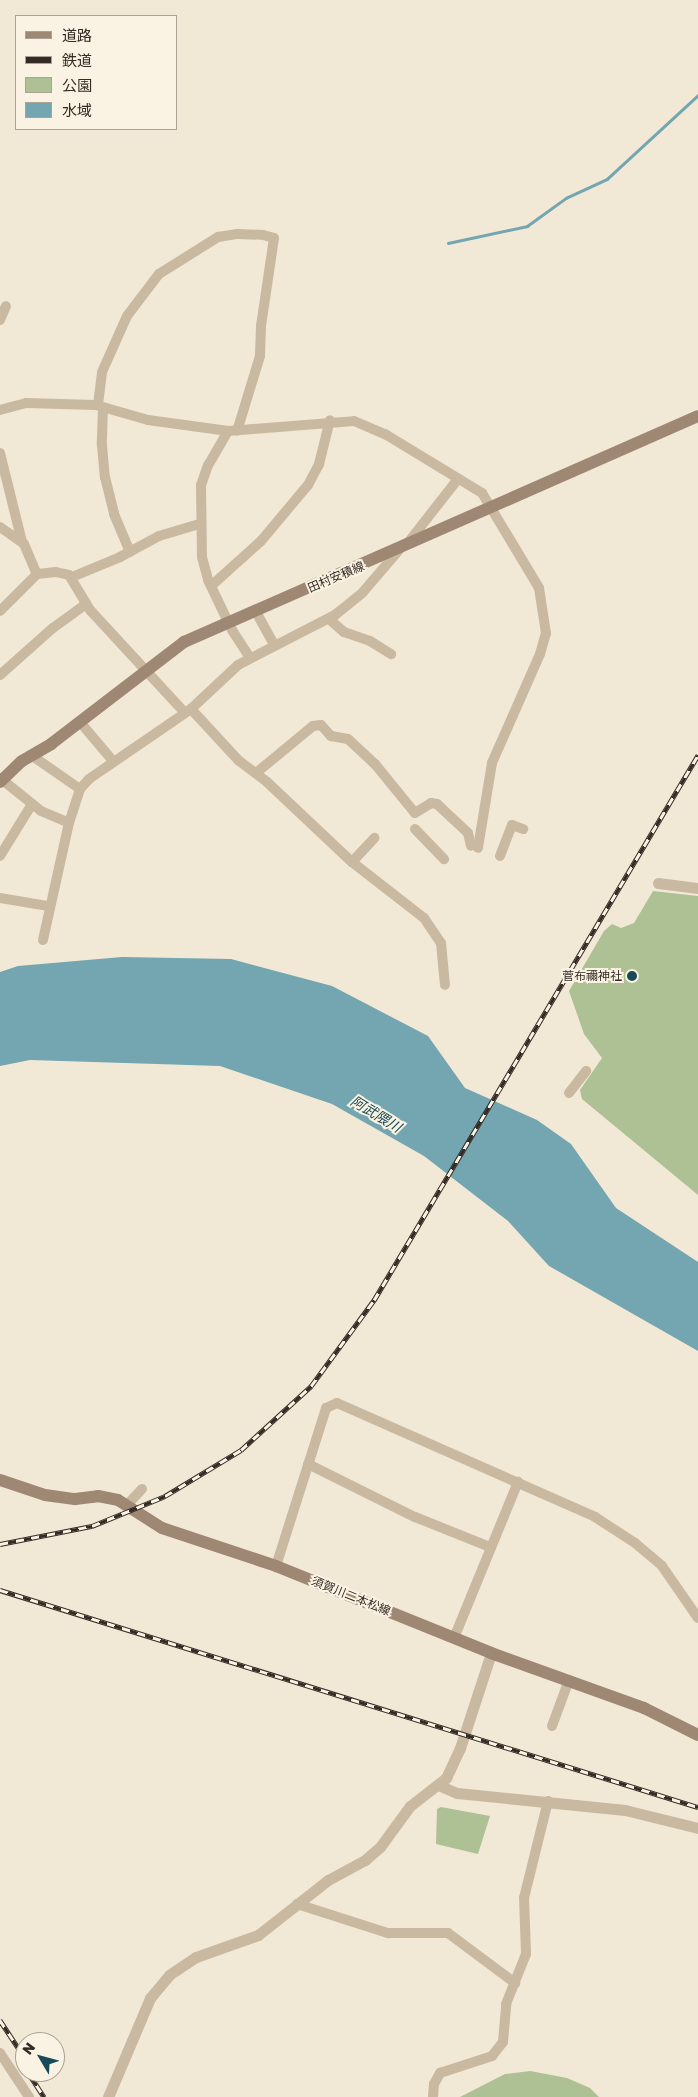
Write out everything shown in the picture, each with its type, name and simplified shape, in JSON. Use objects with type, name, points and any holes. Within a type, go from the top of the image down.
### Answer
[{"type":"main road","name":"田村安積線","points":[[1,780],[31,755],[80,722],[184,642],[230,624],[698,416]]},
{"type":"main road","name":"須賀川二本松線","points":[[0,1480],[45,1495],[75,1499],[98,1496],[127,1505],[146,1521],[162,1528],[276,1566],[492,1653],[644,1708],[698,1735]]},
{"type":"street","points":[[130,552],[114,514],[105,477],[102,445],[102,372],[128,316],[159,274],[218,237],[238,234],[263,235],[274,238],[261,326],[260,356],[232,431],[205,472],[199,524],[202,557],[211,586],[250,658]]},
{"type":"street","points":[[0,320],[6,306]]},
{"type":"street","points":[[0,410],[26,404],[101,407],[148,420],[232,431],[330,420],[354,421],[370,426],[478,489],[493,508],[539,588],[546,633],[540,654],[492,763],[474,847],[468,833],[437,804],[431,803],[415,813],[375,764],[348,739],[331,736],[321,725],[313,726],[256,774]]},
{"type":"street","points":[[211,586],[261,541],[308,485],[319,464],[330,420]]},
{"type":"street","points":[[0,453],[4,482],[22,542],[37,574]]},
{"type":"street","points":[[43,940],[48,906],[69,823],[80,789],[113,762],[188,711],[225,675],[274,645],[329,619],[362,592],[402,548],[458,479]]},
{"type":"street","points":[[0,611],[37,574],[56,572],[72,577],[130,552],[159,536],[199,524]]},
{"type":"street","points":[[0,527],[22,542]]},
{"type":"street","points":[[72,577],[86,604],[145,672],[238,760],[256,774],[352,862],[428,924],[441,943],[445,985]]},
{"type":"street","points":[[0,675],[53,628],[86,604]]},
{"type":"street","points":[[256,612],[274,645]]},
{"type":"street","points":[[329,619],[344,632],[370,641],[391,654]]},
{"type":"street","points":[[80,722],[113,762]]},
{"type":"street","points":[[31,755],[80,789]]},
{"type":"street","points":[[1,780],[41,812],[69,823]]},
{"type":"street","points":[[0,856],[32,804]]},
{"type":"street","points":[[500,856],[512,825],[523,829]]},
{"type":"street","points":[[415,829],[444,859]]},
{"type":"street","points":[[352,862],[374,838]]},
{"type":"street","points":[[658,883],[698,888]]},
{"type":"street","points":[[0,898],[48,906]]},
{"type":"street","points":[[569,1093],[586,1071]]},
{"type":"street","points":[[276,1566],[326,1408],[337,1403],[596,1517],[638,1546],[662,1566],[698,1618]]},
{"type":"street","points":[[308,1464],[415,1517],[490,1547]]},
{"type":"street","points":[[454,1638],[518,1482]]},
{"type":"street","points":[[127,1505],[142,1490]]},
{"type":"street","points":[[108,2097],[150,1998],[164,1980],[196,1957],[258,1935],[328,1880],[372,1855],[410,1806],[438,1785],[450,1772],[492,1653]]},
{"type":"street","points":[[552,1726],[569,1680]]},
{"type":"street","points":[[438,1785],[457,1793],[625,1810],[698,1828]]},
{"type":"street","points":[[433,2097],[434,2084],[440,2073],[482,2060],[498,2051],[503,2042],[506,2004],[526,1954],[524,1898],[548,1801]]},
{"type":"street","points":[[297,1904],[388,1933],[448,1933],[516,1983]]},
{"type":"street","points":[[0,2053],[29,2097]]},
{"type":"green space","points":[[653,891],[698,896],[698,1195],[582,1099],[580,1090],[602,1058],[584,1034],[569,991],[604,931],[612,924],[621,928],[634,923]]},
{"type":"green space","points":[[441,1807],[490,1816],[478,1854],[436,1844],[437,1809]]},
{"type":"green space","points":[[530,2071],[567,2078],[590,2088],[599,2097],[460,2097],[505,2074]]},
{"type":"water","name":"阿武隈川","points":[[122,957],[231,959],[332,986],[428,1036],[465,1088],[537,1120],[571,1144],[616,1208],[698,1262],[698,1351],[549,1266],[508,1221],[424,1156],[332,1104],[220,1066],[30,1060],[0,1066],[0,972],[18,966]]},
{"type":"waterway","points":[[448,243],[527,226],[566,198],[607,179],[698,95]]},
{"type":"railway","points":[[0,1544],[92,1526],[165,1496],[241,1450],[311,1386],[374,1300],[698,755]]},
{"type":"railway","points":[[0,1590],[698,1807]]},
{"type":"railway","points":[[0,2020],[15,2043]]},
{"type":"railway","points":[[34,2082],[44,2097]]},
{"type":"place","name":"菅布禰神社","points":[[632,976]]}]
